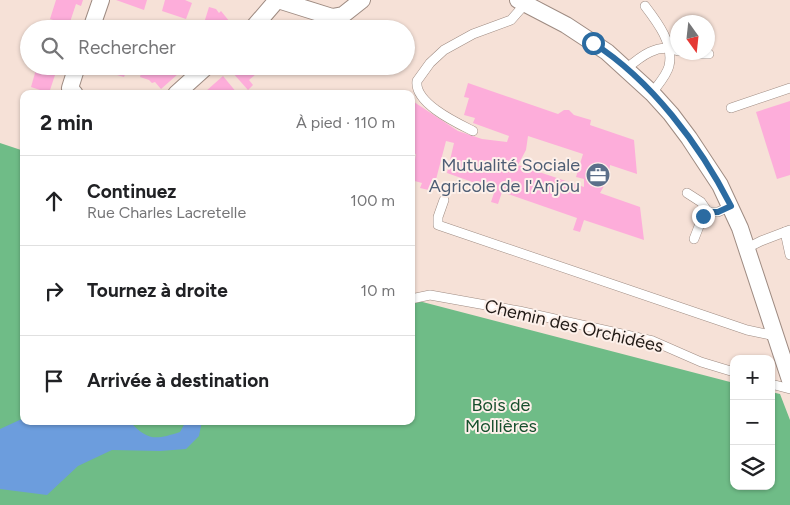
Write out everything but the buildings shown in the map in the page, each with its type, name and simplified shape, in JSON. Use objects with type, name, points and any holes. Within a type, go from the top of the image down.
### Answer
[{"type":"street","points":[[93,20],[101,0]]},
{"type":"street","points":[[260,20],[277,0],[332,18],[343,15],[362,0]]},
{"type":"street","points":[[522,2],[566,25],[607,52],[652,93],[671,114],[705,161],[731,206],[747,248],[790,380]]},
{"type":"street","points":[[72,90],[70,88],[74,75]]},
{"type":"street","points":[[180,90],[197,75]]},
{"type":"lane","points":[[474,131],[449,120],[434,108],[418,90],[417,82],[430,63],[444,50],[473,34],[511,20],[522,2]]},
{"type":"lane","points":[[645,6],[670,43]]},
{"type":"lane","points":[[626,69],[646,53],[670,50]]},
{"type":"lane","points":[[652,93],[669,68],[671,60]]},
{"type":"lane","points":[[731,108],[790,88]]},
{"type":"lane","points":[[687,194],[701,202],[708,212]]},
{"type":"lane","points":[[444,200],[438,216],[438,225],[747,330],[776,336]]},
{"type":"lane","points":[[694,239],[703,216],[708,212],[718,212],[731,206]]},
{"type":"lane","points":[[747,248],[788,231],[790,255]]},
{"type":"lane","name":"Chemin des Orchidées","points":[[415,298],[430,295],[519,311],[653,341],[701,362],[730,371]]},
{"type":"lane","points":[[775,385],[790,389]]},
{"type":"green space","name":"Bois de Mollières","points":[[0,143],[20,150],[20,425],[415,425],[415,300],[730,382],[730,490],[775,490],[775,393],[780,394],[790,420],[790,505],[0,505]]},
{"type":"water","points":[[20,420],[20,425],[133,425],[147,435],[158,437],[180,432],[184,425],[201,425],[199,436],[186,449],[160,451],[112,450],[78,466],[47,495],[0,489],[0,429]]},
{"type":"place","name":"Mutualité Sociale Agricole de l'Anjou","points":[[598,175]]},
{"type":"route","points":[[593,43],[607,52],[652,93],[671,114],[705,161],[731,206],[718,212],[708,212],[703,216]]}]
